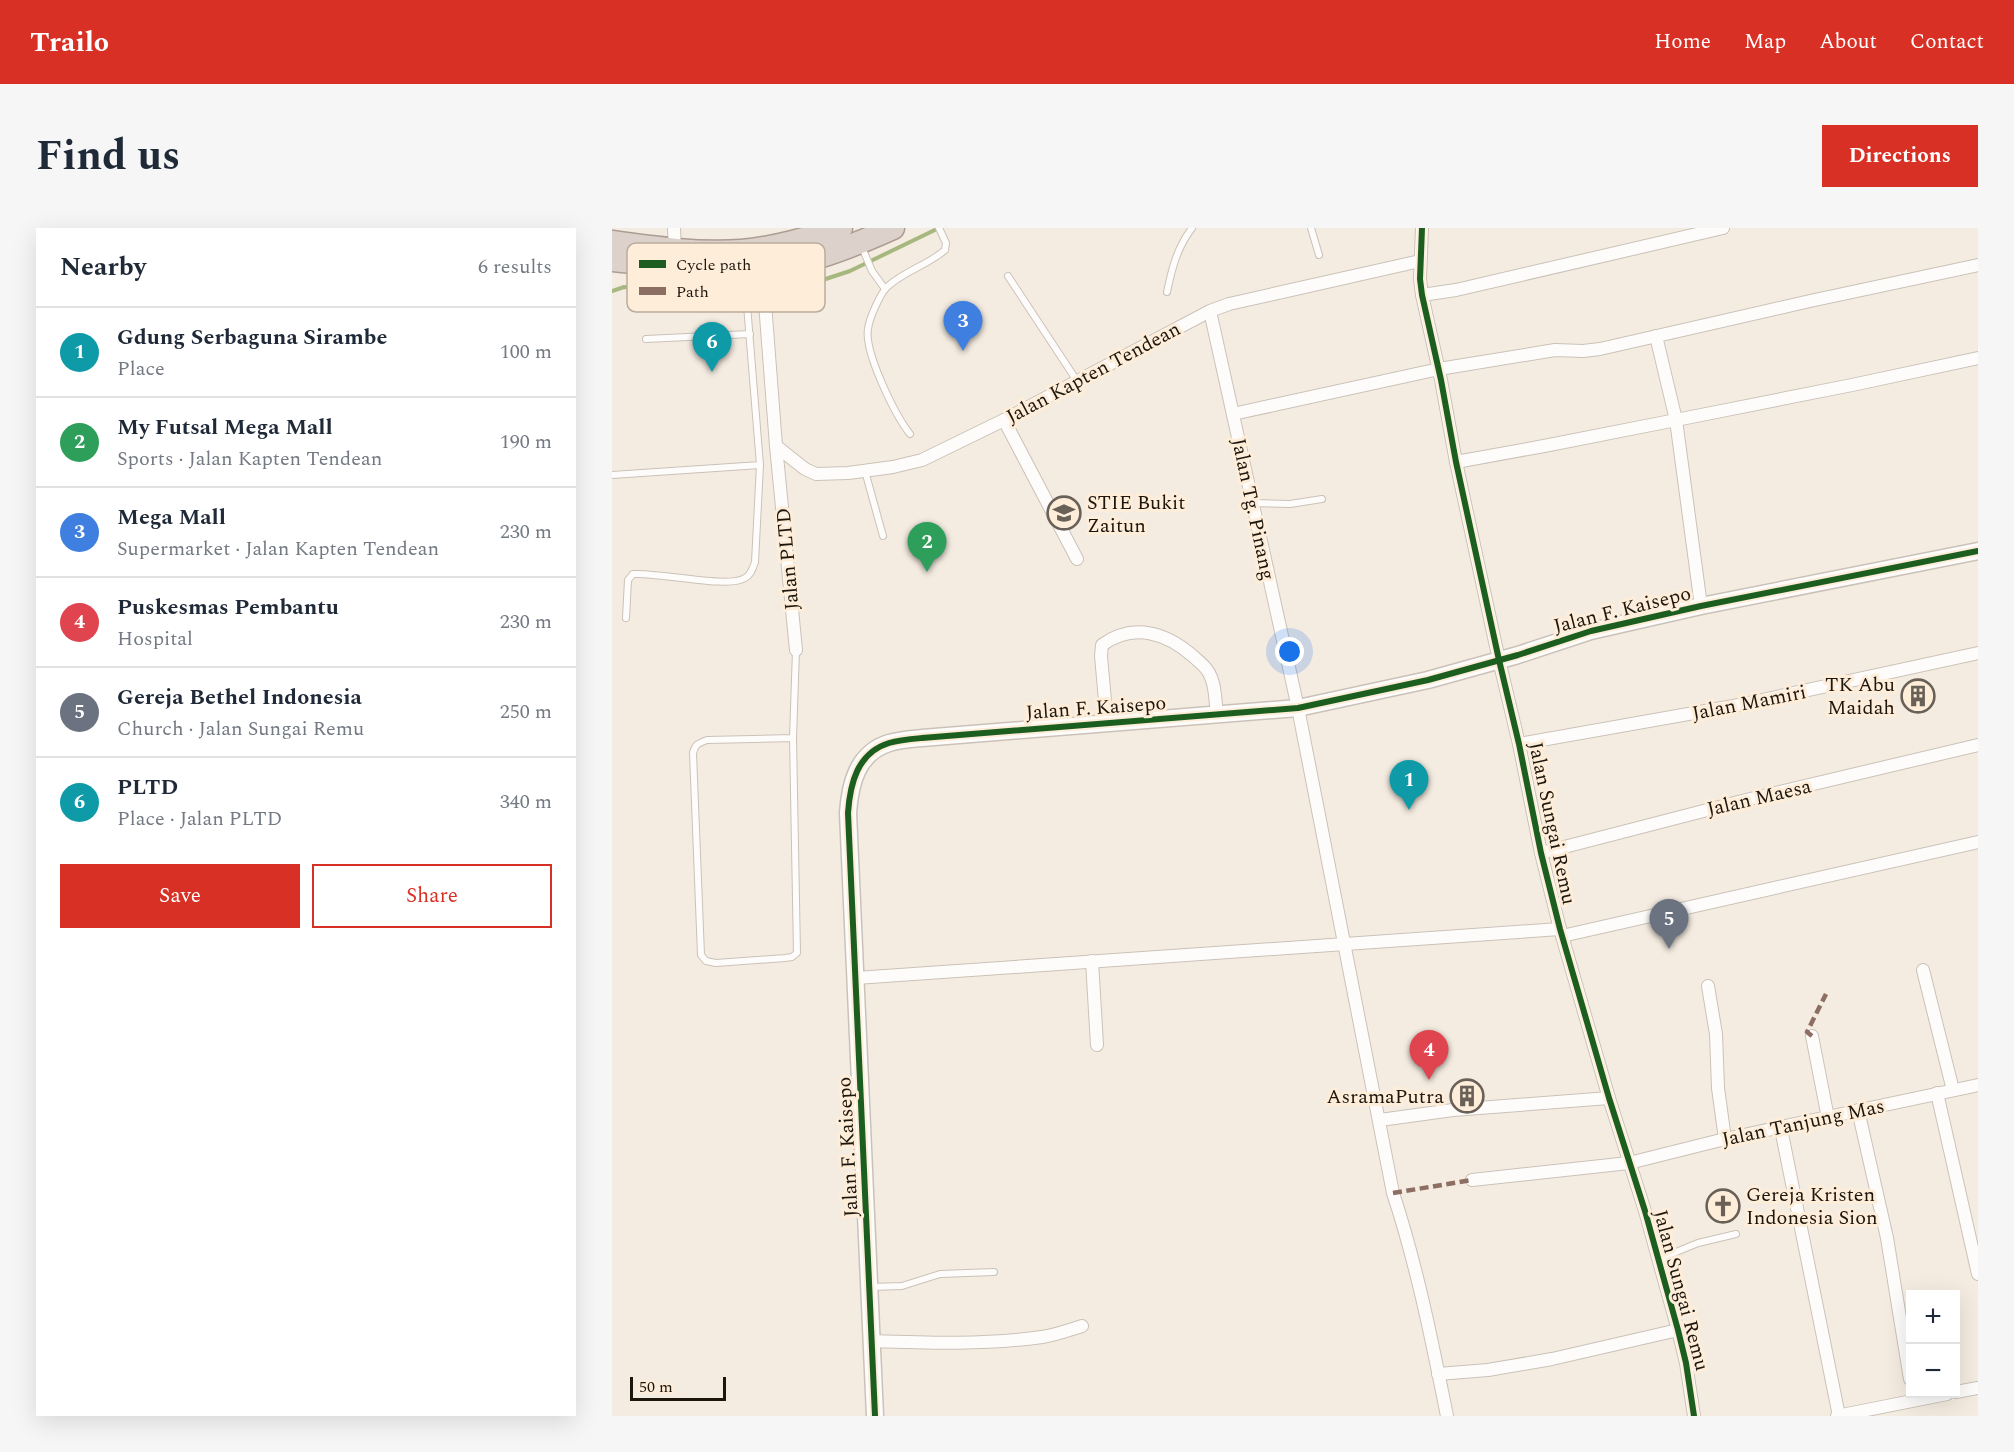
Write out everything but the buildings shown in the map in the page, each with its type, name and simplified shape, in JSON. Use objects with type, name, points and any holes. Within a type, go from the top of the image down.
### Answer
[{"type":"highway","points":[[800,243],[807,238],[841,228]]},
{"type":"highway","points":[[825,257],[862,250],[893,228]]},
{"type":"highway","points":[[612,242],[627,244]]},
{"type":"highway","points":[[612,260],[627,261]]},
{"type":"street","points":[[674,228],[675,243]]},
{"type":"street","name":"Jalan Sungai Remu","points":[[1422,228],[1420,261],[1422,296],[1498,660],[1519,744],[1541,852],[1561,932],[1609,1098],[1659,1259],[1686,1363],[1694,1416]]},
{"type":"street","points":[[1422,296],[1724,228]]},
{"type":"street","name":"Jalan Kapten Tendean","points":[[776,446],[805,469],[816,474],[865,471],[922,460],[1004,420],[1210,311],[1229,304],[1420,261]]},
{"type":"street","points":[[1233,414],[1439,369],[1555,350],[1600,349],[1978,265]]},
{"type":"street","name":"Jalan Tg. Pinang","points":[[1210,311],[1298,708],[1393,1193],[1428,1322],[1446,1416]]},
{"type":"street","name":"Jalan PLTD","points":[[767,312],[776,446],[796,650]]},
{"type":"street","points":[[1656,336],[1676,420],[1701,606]]},
{"type":"street","points":[[1456,462],[1852,385],[1978,358]]},
{"type":"street","points":[[1004,420],[1077,559]]},
{"type":"street","name":"Jalan F. Kaisepo","points":[[875,1416],[848,813],[853,778],[857,769],[868,757],[888,743],[922,738],[1298,708],[1428,680],[1591,631],[1701,606],[1978,550]]},
{"type":"street","points":[[1107,723],[1102,645],[1131,632],[1146,632],[1168,638],[1208,671],[1213,685],[1217,715]]},
{"type":"street","name":"Jalan Mamiri","points":[[1519,744],[1739,705],[1978,653]]},
{"type":"street","name":"Jalan Maesa","points":[[1541,852],[1978,745]]},
{"type":"street","points":[[856,978],[1561,932],[1978,842]]},
{"type":"street","points":[[1092,961],[1097,1045]]},
{"type":"street","points":[[1923,970],[1953,1090]]},
{"type":"street","points":[[1708,986],[1716,1034],[1718,1088],[1725,1139]]},
{"type":"street","points":[[1812,1036],[1828,1118]]},
{"type":"street","name":"Jalan Tanjung Mas","points":[[1472,1180],[1629,1163],[1725,1139],[1978,1085]]},
{"type":"street","points":[[1937,1094],[1978,1274]]},
{"type":"street","points":[[1380,1120],[1453,1110],[1609,1098]]},
{"type":"street","points":[[1858,1110],[1887,1238],[1906,1350]]},
{"type":"street","points":[[1780,1129],[1808,1256],[1838,1416],[1909,1398]]},
{"type":"street","points":[[872,1341],[922,1343],[1011,1340],[1045,1337],[1082,1326]]},
{"type":"street","points":[[1438,1374],[1488,1370],[1552,1359],[1678,1330]]},
{"type":"street","points":[[1960,1391],[1978,1388]]},
{"type":"lane","points":[[1167,292],[1173,265],[1182,241],[1192,228]]},
{"type":"lane","points":[[1311,228],[1319,255]]},
{"type":"lane","points":[[910,434],[890,404],[880,380],[867,330],[885,289],[945,250],[946,243],[940,230]]},
{"type":"lane","points":[[862,250],[872,271],[885,289]]},
{"type":"lane","points":[[1008,276],[1078,381]]},
{"type":"lane","points":[[626,618],[628,580],[633,574],[646,573],[711,581],[737,581],[750,574],[755,562],[760,465],[748,312]]},
{"type":"lane","points":[[646,339],[750,334]]},
{"type":"lane","points":[[612,475],[760,465]]},
{"type":"lane","points":[[865,471],[882,536]]},
{"type":"lane","points":[[1252,503],[1290,504],[1322,499]]},
{"type":"lane","name":"Jalan PLTD","points":[[793,738],[707,740],[697,743],[694,747],[699,921],[701,955],[706,961],[716,963],[785,958],[792,957],[797,952],[793,738],[796,650]]},
{"type":"lane","points":[[1659,1259],[1698,1243],[1736,1234]]},
{"type":"lane","points":[[870,1287],[902,1286],[940,1274],[994,1272]]},
{"type":"waterway","points":[[825,279],[850,271],[939,228]]},
{"type":"waterway","points":[[612,291],[627,287]]},
{"type":"marked path","points":[[1812,1036],[1807,1032],[1826,994]]},
{"type":"marked path","points":[[1393,1193],[1472,1180]]},
{"type":"cycle path","points":[[1422,228],[1420,279],[1422,295],[1541,853],[1560,929],[1609,1098],[1645,1211],[1678,1330],[1686,1363],[1694,1416]]},
{"type":"cycle path","points":[[875,1416],[848,813],[853,781],[862,762],[869,754],[889,743],[909,739],[1298,708],[1428,680],[1518,655],[1591,631],[1701,606],[1978,551]]},
{"type":"place","name":"Mega Mall","points":[[963,351]]},
{"type":"place","name":"PLTD","points":[[712,372]]},
{"type":"place","name":"STIE Bukit Zaitun","points":[[1064,513]]},
{"type":"place","name":"My Futsal Mega Mall","points":[[927,572]]},
{"type":"place","name":"TK Abu Maidah","points":[[1918,696]]},
{"type":"place","name":"Gdung Serbaguna Sirambe","points":[[1409,810]]},
{"type":"place","name":"Gereja Bethel Indonesia","points":[[1669,949]]},
{"type":"place","name":"Puskesmas Pembantu","points":[[1429,1080]]},
{"type":"place","name":"AsramaPutra","points":[[1467,1096]]},
{"type":"place","name":"Gereja Kristen Indonesia Sion","points":[[1723,1206]]}]
